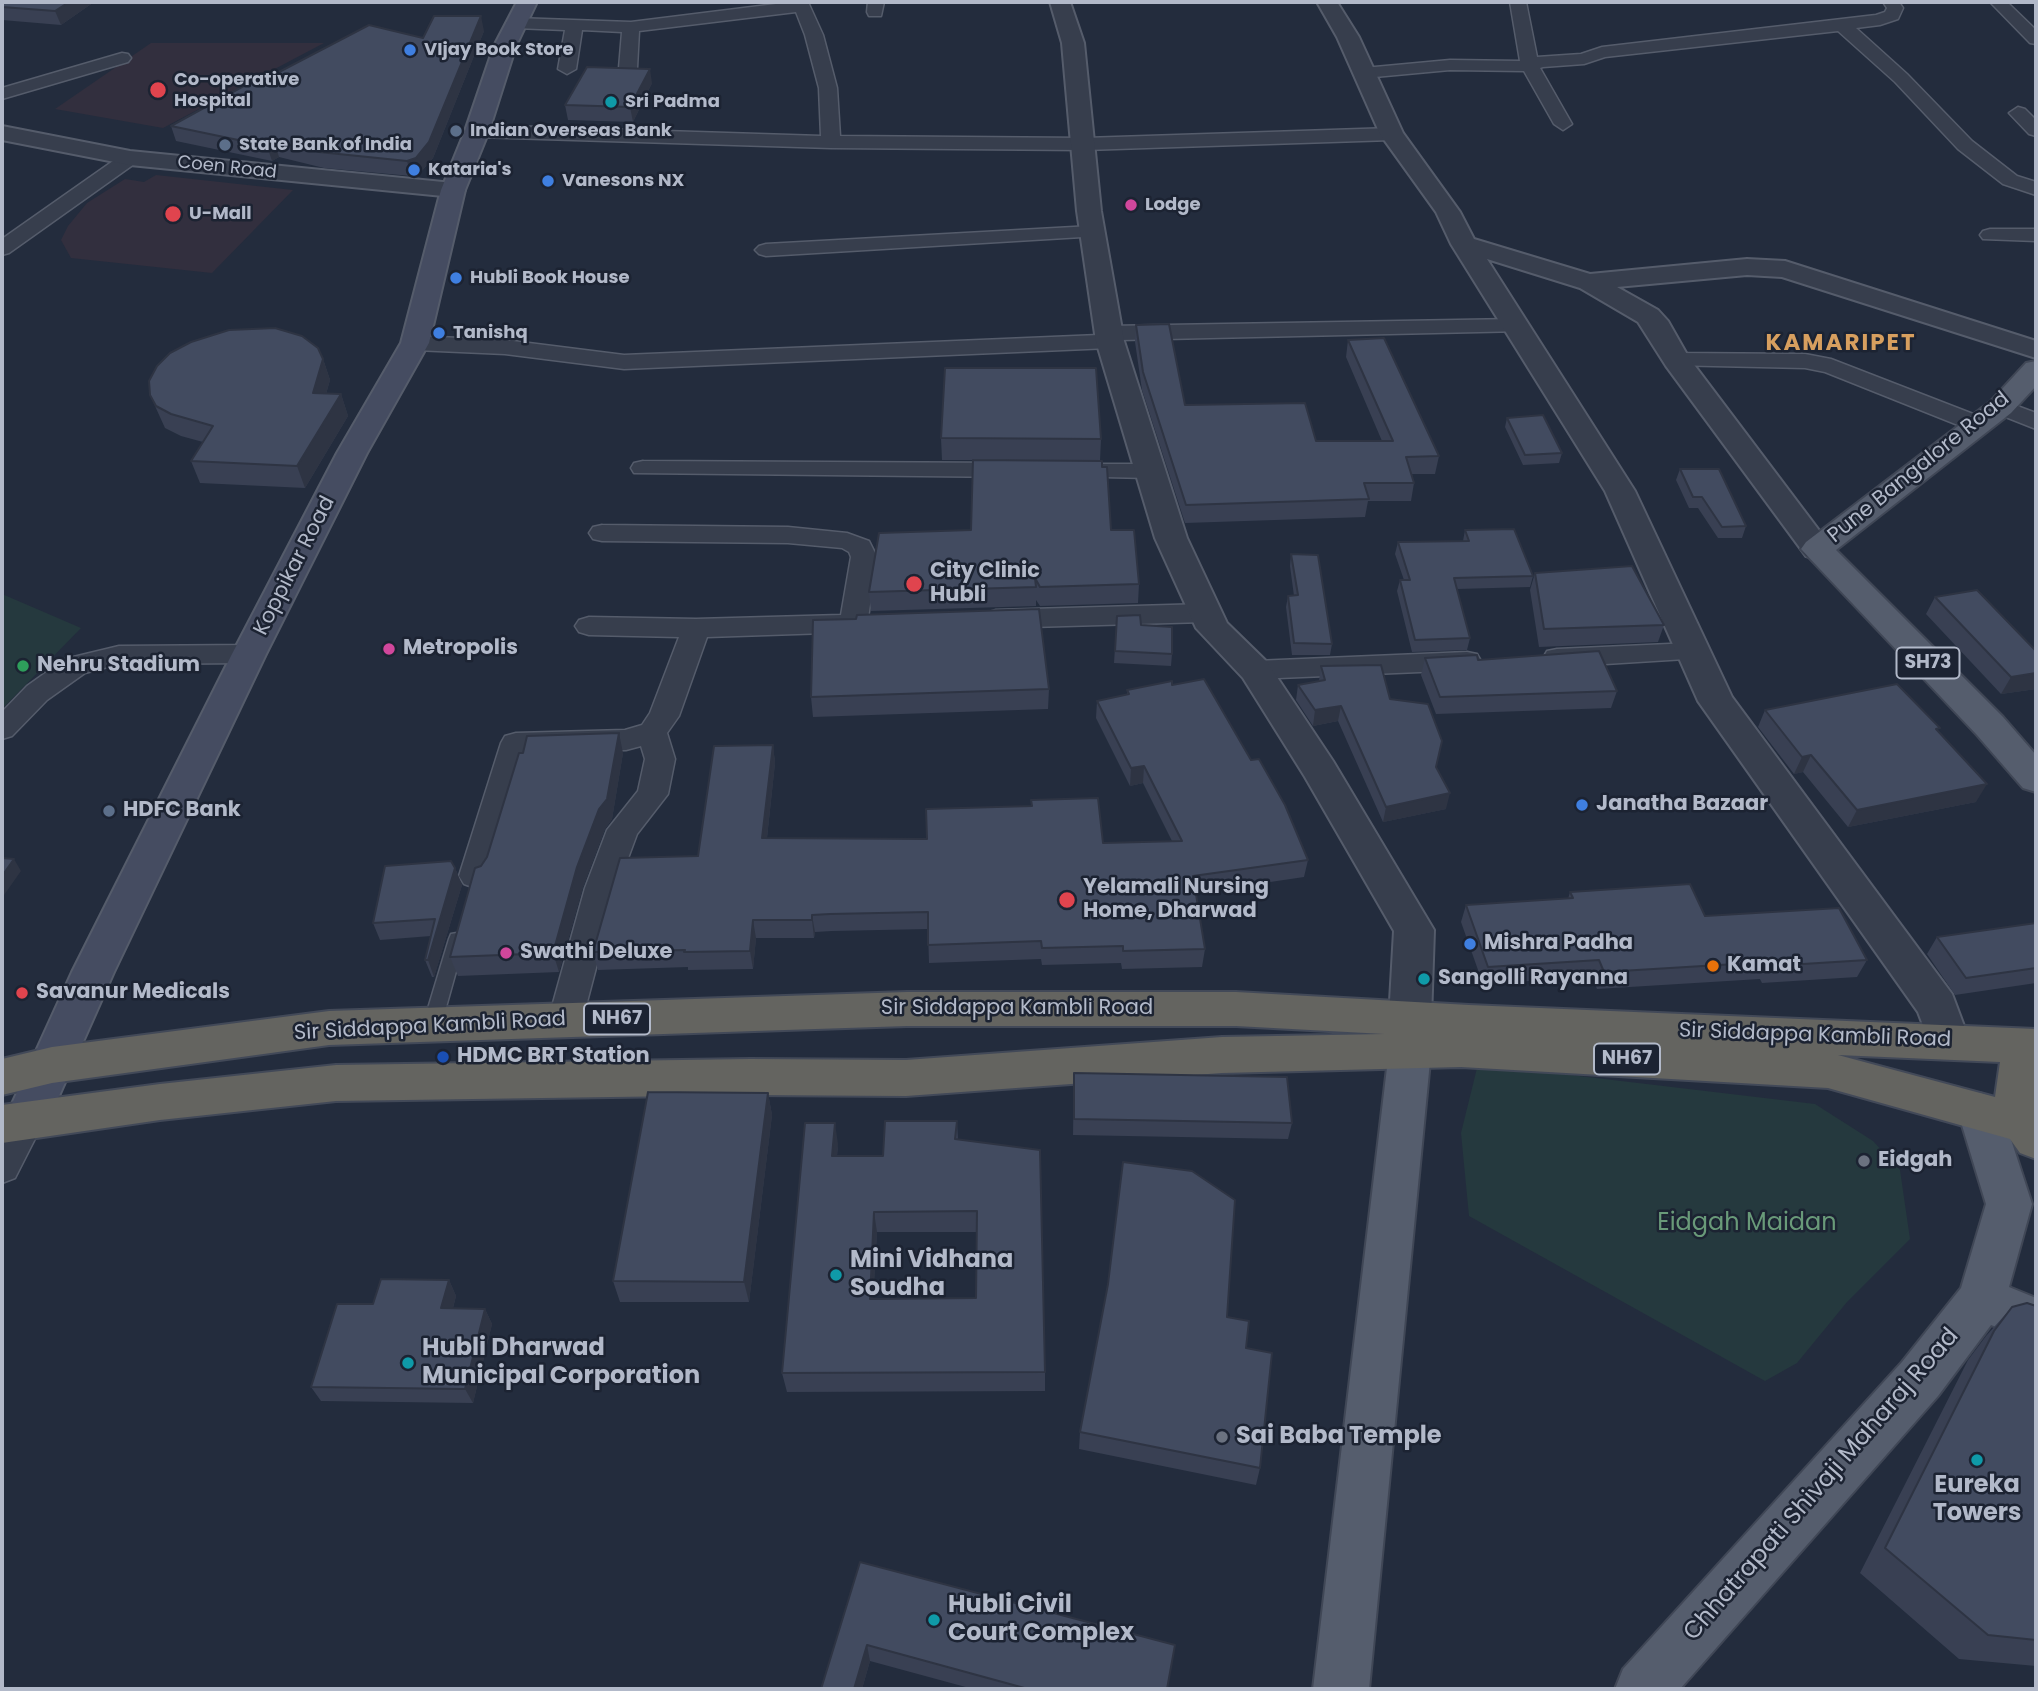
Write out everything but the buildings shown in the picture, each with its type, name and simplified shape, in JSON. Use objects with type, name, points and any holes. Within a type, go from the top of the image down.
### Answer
[{"type":"highway","name":"Sir Siddappa Kambli Road","points":[[2,1077],[52,1065],[328,1028],[907,1009],[1236,1009],[1410,1035],[1950,1042],[2036,1046]]},
{"type":"highway","name":"NH67","points":[[15,1122],[335,1083],[750,1077],[906,1078],[1222,1055],[1410,1035],[1461,1050],[1828,1070],[2014,1125],[2020,1066],[2036,1046]]},
{"type":"main road","name":"Koppikar Road","points":[[15,1122],[52,1065],[93,972],[249,654],[352,453],[415,343],[453,190],[477,131],[505,46],[521,13]]},
{"type":"main road","name":"Pune Bangalore Road","points":[[2036,369],[1989,416],[1817,549],[1981,716],[2036,779]]},
{"type":"main road","points":[[1341,1689],[1410,1035]]},
{"type":"main road","name":"Chhatrapati Shivaji Maharaj Road","points":[[1643,1689],[1920,1379],[1982,1299],[2009,1204],[2014,1125]]},
{"type":"main road","points":[[1982,1299],[2036,1320]]},
{"type":"street","points":[[1060,2],[1073,43],[1092,232],[1109,337],[1171,538],[1213,628],[1255,670],[1321,770],[1414,930],[1410,1035]]},
{"type":"street","points":[[1327,2],[1348,37],[1392,134],[1448,212],[1464,244],[1620,491],[1716,701],[1937,1006],[1950,1042]]},
{"type":"street","points":[[1518,2],[1530,66],[1563,124]]},
{"type":"street","points":[[1364,73],[1450,65],[1530,66],[1540,62],[1584,59],[1602,52],[1880,20],[1892,15],[1895,8],[1891,2]]},
{"type":"street","points":[[1998,2],[2036,38]]},
{"type":"street","points":[[521,13],[575,25],[631,27],[800,4],[814,35],[828,88],[831,142]]},
{"type":"street","points":[[567,69],[575,25]]},
{"type":"street","points":[[1842,25],[1901,78],[1965,145],[2010,180],[2036,188]]},
{"type":"street","points":[[628,68],[631,27]]},
{"type":"street","points":[[2,94],[122,58]]},
{"type":"street","points":[[2018,113],[2036,130]]},
{"type":"street","points":[[477,131],[831,142],[1084,144],[1392,134]]},
{"type":"street","name":"Coen Road","points":[[2,132],[130,158],[453,190]]},
{"type":"street","points":[[2,249],[130,158]]},
{"type":"street","points":[[766,250],[1092,232]]},
{"type":"street","points":[[1990,235],[2036,235]]},
{"type":"street","points":[[1464,244],[1589,282],[1648,316],[1658,327],[1676,360],[1817,549]]},
{"type":"street","points":[[1589,282],[1747,267],[1785,269],[2036,350]]},
{"type":"street","points":[[415,343],[505,347],[624,362],[1109,337],[1516,326]]},
{"type":"street","points":[[1676,360],[1805,361],[1831,366],[1989,416],[2036,422]]},
{"type":"street","points":[[643,468],[1150,471]]},
{"type":"street","points":[[589,626],[696,628],[867,623],[864,556],[860,547],[847,541],[827,537],[602,533]]},
{"type":"street","points":[[975,620],[1205,613]]},
{"type":"street","points":[[473,882],[516,743],[626,740],[652,732],[664,716],[696,628]]},
{"type":"street","points":[[1528,659],[1692,652]]},
{"type":"street","points":[[2,729],[37,693],[75,666],[119,655],[249,654]]},
{"type":"street","points":[[1255,670],[1487,661]]},
{"type":"street","points":[[565,1021],[601,888],[623,830],[653,794],[660,759],[652,732]]},
{"type":"street","points":[[2,1167],[15,1122]]},
{"type":"lane","points":[[432,1024],[461,925]]},
{"type":"shaded area","name":"Co-operative Hospital","points":[[151,43],[324,43],[163,128],[55,109]]},
{"type":"shaded area","name":"U-Mall","points":[[156,175],[293,190],[212,273],[71,258],[61,240],[68,226],[87,203],[125,179],[144,182]]},
{"type":"green space","name":"Nehru Stadium","points":[[2,594],[81,628],[2,709]]},
{"type":"green space","name":"Eidgah Maidan","points":[[1478,1064],[1815,1104],[1873,1141],[1900,1170],[1910,1239],[1847,1302],[1797,1363],[1765,1381],[1469,1216],[1461,1133]]},
{"type":"place","name":"VIjay Book Store","points":[[410,50]]},
{"type":"place","name":"Co-operative Hospital","points":[[158,90]]},
{"type":"place","name":"Sri Padma","points":[[611,102]]},
{"type":"place","name":"Indian Overseas Bank","points":[[456,131]]},
{"type":"place","name":"State Bank of India","points":[[225,145]]},
{"type":"place","name":"Kataria's","points":[[414,170]]},
{"type":"place","name":"Vanesons NX","points":[[548,181]]},
{"type":"place","name":"Lodge","points":[[1131,205]]},
{"type":"place","name":"U-Mall","points":[[173,214]]},
{"type":"place","name":"Hubli Book House","points":[[456,278]]},
{"type":"place","name":"Tanishq","points":[[439,333]]},
{"type":"place","name":"City Clinic Hubli","points":[[914,584]]},
{"type":"place","name":"Metropolis","points":[[389,649]]},
{"type":"place","name":"Nehru Stadium","points":[[23,666]]},
{"type":"place","name":"Janatha Bazaar","points":[[1582,805]]},
{"type":"place","name":"HDFC Bank","points":[[109,811]]},
{"type":"place","name":"Yelamali Nursing Home, Dharwad","points":[[1067,900]]},
{"type":"place","name":"Mishra Padha","points":[[1470,944]]},
{"type":"place","name":"Swathi Deluxe","points":[[506,953]]},
{"type":"place","name":"Kamat","points":[[1713,966]]},
{"type":"place","name":"Sangolli Rayanna","points":[[1424,979]]},
{"type":"place","name":"Savanur Medicals","points":[[22,993]]},
{"type":"place","name":"HDMC BRT Station","points":[[443,1057]]},
{"type":"place","name":"Eidgah","points":[[1864,1161]]},
{"type":"place","name":"Mini Vidhana Soudha","points":[[836,1275]]},
{"type":"place","name":"Hubli Dharwad Municipal Corporation","points":[[408,1363]]},
{"type":"place","name":"Sai Baba Temple","points":[[1222,1437]]},
{"type":"place","name":"Eureka Towers","points":[[1977,1460]]},
{"type":"place","name":"Hubli Civil Court Complex","points":[[934,1620]]},
{"type":"district","name":"KAMARIPET","points":[[1841,344]]}]
